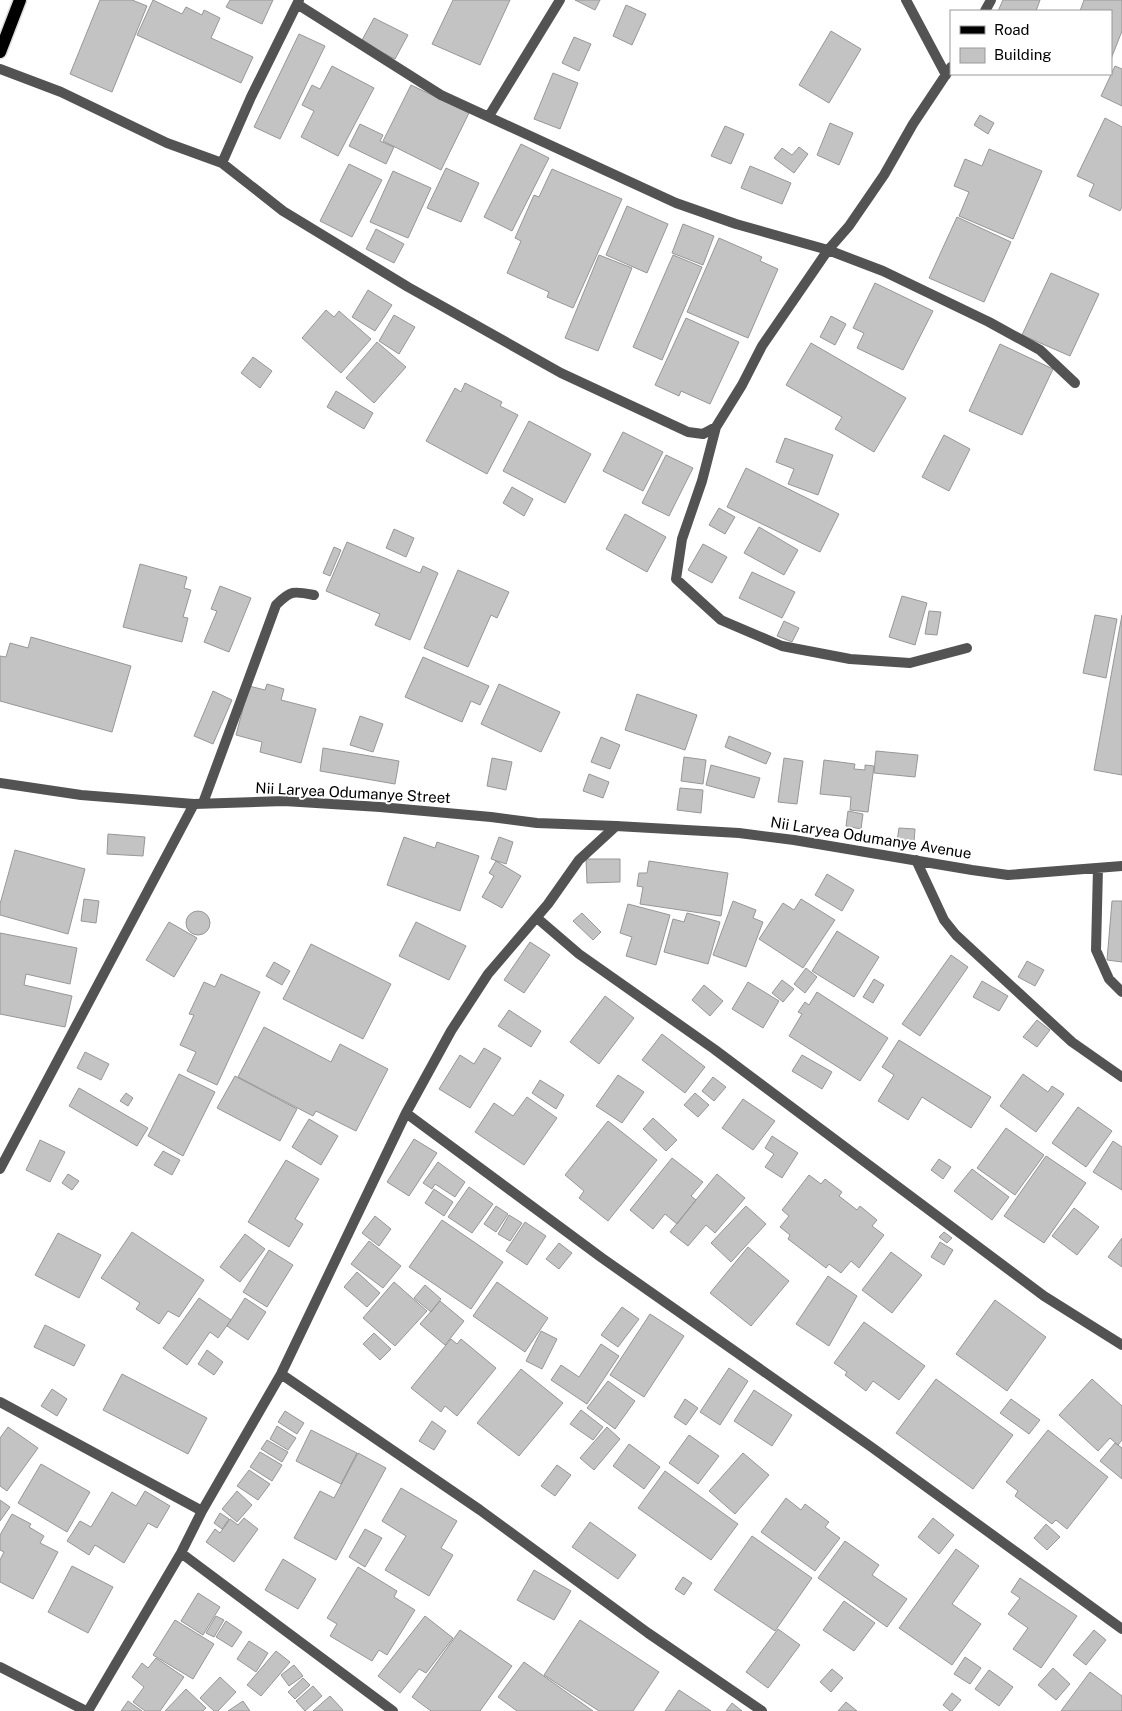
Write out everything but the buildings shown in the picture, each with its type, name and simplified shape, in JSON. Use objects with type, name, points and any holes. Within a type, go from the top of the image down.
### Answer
[{"type":"main road","points":[[0,52],[3,36],[20,0]]},
{"type":"street","points":[[489,116],[560,0]]},
{"type":"street","points":[[906,0],[948,71],[913,124],[884,175],[849,226],[828,250],[762,346],[742,385],[716,427],[702,482],[682,539],[676,579],[721,620],[782,646],[850,659],[910,663],[967,648]]},
{"type":"street","points":[[222,163],[251,97],[298,2],[441,95],[676,202],[736,224],[828,250],[883,272],[989,322],[1040,350],[1075,383]]},
{"type":"street","points":[[0,69],[61,92],[167,143],[222,163],[283,211],[408,287],[561,373],[688,432],[703,434],[716,427]]},
{"type":"street","points":[[0,1169],[199,803],[276,605],[287,594],[296,592],[314,595]]},
{"type":"street","name":"Nii Laryea Odumanye Street","points":[[0,783],[81,795],[199,803],[293,802],[380,807],[537,823],[616,826]]},
{"type":"street","points":[[0,1667],[87,1711],[181,1553],[202,1511],[281,1374],[406,1113],[451,1031],[488,974],[559,891],[580,860],[616,826]]},
{"type":"street","name":"Nii Laryea Odumanye Avenue","points":[[616,826],[739,832],[1008,875],[1098,868],[1121,863]]},
{"type":"street","points":[[916,860],[944,920],[956,935],[1072,1042],[1122,1077]]},
{"type":"street","points":[[1098,868],[1096,950],[1109,979],[1122,992]]},
{"type":"street","points":[[536,918],[579,954],[714,1049],[1044,1296],[1122,1345]]},
{"type":"street","points":[[406,1113],[602,1258],[870,1446],[1122,1629]]},
{"type":"street","points":[[281,1374],[480,1510],[648,1633],[762,1711]]},
{"type":"street","points":[[0,1402],[202,1511]]},
{"type":"street","points":[[181,1553],[393,1711]]}]
